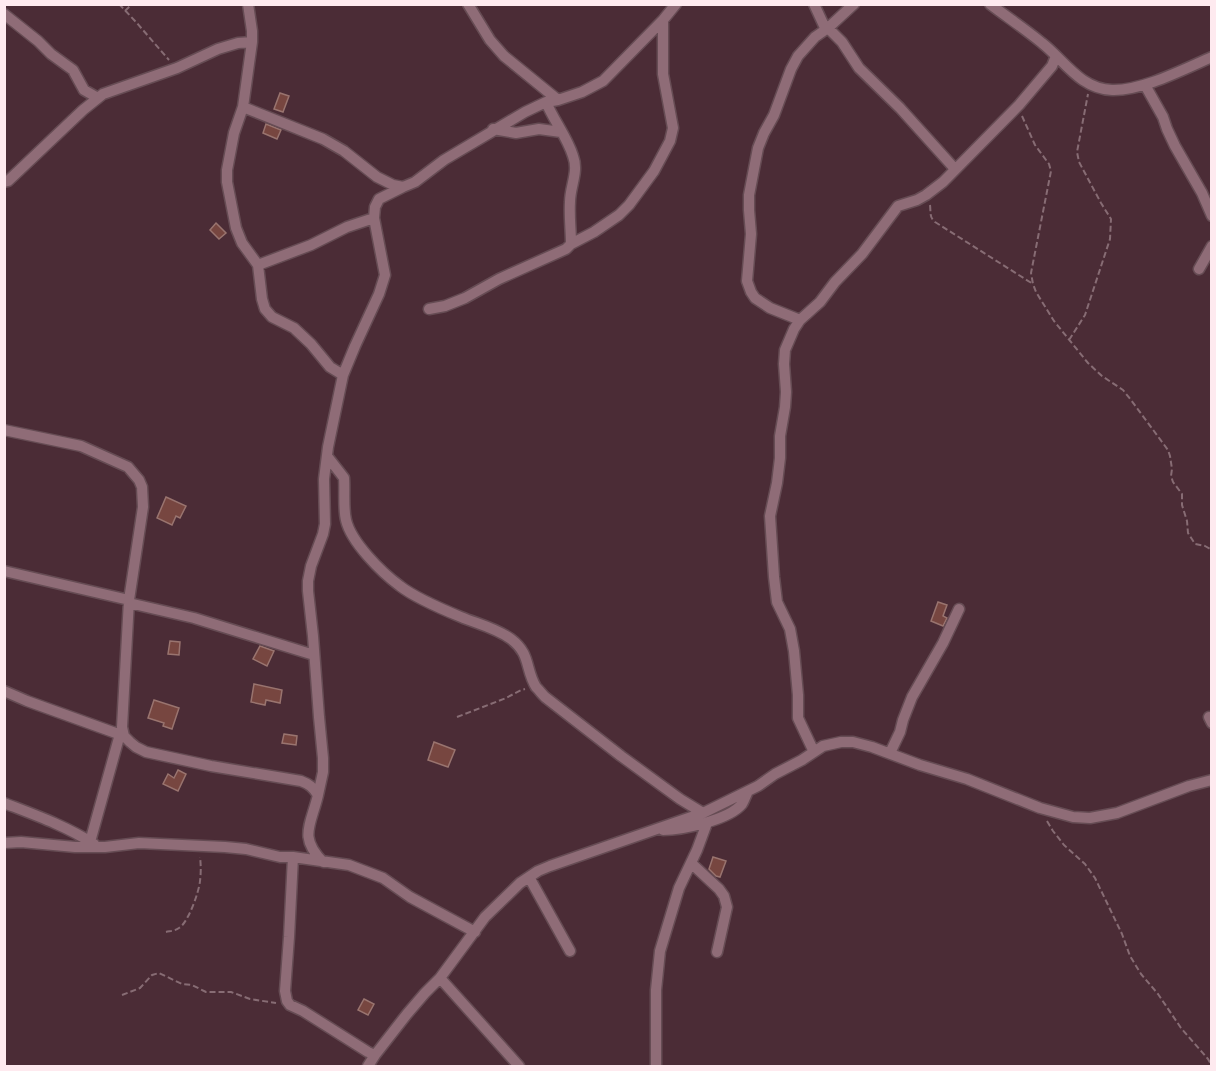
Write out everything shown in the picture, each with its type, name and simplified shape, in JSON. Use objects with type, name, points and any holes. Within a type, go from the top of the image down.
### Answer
[{"type":"street","points":[[248,4],[252,42],[243,107],[231,147],[227,182],[236,228],[242,243],[258,265],[265,309],[272,317],[294,328],[330,367],[343,375]]},
{"type":"street","points":[[468,4],[490,40],[504,56],[558,100]]},
{"type":"street","points":[[379,199],[415,182],[444,160],[494,129],[546,102],[582,92],[603,81],[676,4]]},
{"type":"street","points":[[814,4],[827,29],[842,42],[859,68],[900,108],[955,169]]},
{"type":"street","points":[[800,320],[770,308],[754,298],[751,292],[747,281],[751,234],[749,195],[758,148],[798,56],[808,43],[854,4]]},
{"type":"street","points":[[990,4],[1043,44],[1089,85],[1110,90],[1124,90],[1212,57]]},
{"type":"street","points":[[4,14],[51,54],[74,70],[84,90],[98,98]]},
{"type":"street","points":[[429,309],[445,306],[465,298],[499,279],[566,249],[619,215],[629,205],[654,171],[670,141],[673,128],[663,74],[663,20]]},
{"type":"street","points":[[4,182],[8,181],[98,98],[115,89],[177,68],[218,49],[238,43],[252,42]]},
{"type":"street","points":[[814,752],[798,718],[794,651],[790,629],[777,602],[770,516],[777,483],[780,436],[786,407],[784,358],[789,340],[800,320],[820,302],[835,282],[862,254],[898,206],[917,200],[943,182],[1019,105],[1052,66],[1056,56]]},
{"type":"street","points":[[1145,84],[1212,216]]},
{"type":"street","points":[[546,102],[552,117],[568,141],[575,165],[575,180],[570,199],[571,244]]},
{"type":"street","points":[[243,107],[323,139],[344,151],[377,177],[403,187]]},
{"type":"street","points":[[494,129],[516,133],[539,129],[561,132]]},
{"type":"street","points":[[323,862],[310,845],[308,833],[323,772],[323,758],[308,581],[325,524],[324,479],[343,375],[384,283],[385,275],[374,218],[381,188],[377,177]]},
{"type":"street","points":[[258,265],[374,218]]},
{"type":"street","points":[[1199,269],[1212,246]]},
{"type":"street","points":[[4,430],[81,446],[128,467],[142,487],[144,507],[129,602],[122,735],[94,844]]},
{"type":"street","points":[[327,456],[344,478],[346,518],[352,536],[385,574],[401,587],[451,612],[501,632],[514,641],[525,655],[533,680],[540,691],[562,711],[705,818]]},
{"type":"street","points":[[4,571],[194,618],[314,655]]},
{"type":"street","points":[[890,753],[912,697],[943,643],[959,609]]},
{"type":"street","points":[[4,691],[122,735],[146,752],[211,766],[301,781],[314,788],[318,795]]},
{"type":"street","points":[[368,1066],[406,1014],[441,978],[485,917],[520,883],[550,866],[604,846],[705,818],[823,746],[841,742],[862,744],[967,779],[1040,808],[1073,817],[1090,818],[1117,813],[1189,786],[1212,780]]},
{"type":"street","points":[[4,802],[78,834],[94,844]]},
{"type":"street","points":[[656,1066],[656,990],[660,951],[679,888],[691,863],[705,818]]},
{"type":"street","points":[[4,843],[21,842],[75,848],[94,844],[129,843],[199,845],[246,849],[280,857],[349,865],[383,878],[420,903],[475,932]]},
{"type":"street","points":[[293,857],[285,991],[287,1001],[375,1055]]},
{"type":"street","points":[[691,863],[719,889],[727,907],[717,952]]},
{"type":"street","points":[[529,877],[570,951]]},
{"type":"street","points":[[441,978],[519,1066]]},
{"type":"path","points":[[118,4],[177,68]]},
{"type":"path","points":[[125,11],[132,4]]},
{"type":"path","points":[[1069,340],[1085,315],[1110,239],[1111,229],[1111,219],[1079,162],[1077,152],[1089,85]]},
{"type":"path","points":[[1019,105],[1035,145],[1049,164],[1051,171],[1031,273],[1033,284],[1045,309],[1069,340],[1102,376],[1123,390],[1168,450],[1171,476],[1182,494],[1188,533],[1195,544],[1212,550]]},
{"type":"path","points":[[926,195],[931,207],[930,215],[935,222],[1033,284]]},
{"type":"path","points":[[457,717],[506,698],[520,690],[540,691]]},
{"type":"path","points":[[1040,808],[1053,831],[1064,845],[1085,864],[1095,878],[1122,934],[1130,957],[1141,974],[1212,1066]]},
{"type":"path","points":[[166,932],[183,925],[197,895],[201,863],[199,845]]},
{"type":"path","points":[[122,995],[140,988],[152,975],[159,973],[206,992],[231,992],[250,999],[291,1005]]},
{"type":"building","points":[[280,93],[289,96],[283,112],[274,109]]},
{"type":"building","points":[[266,124],[281,130],[277,139],[263,133]]},
{"type":"building","points":[[216,223],[226,233],[219,239],[210,230]]},
{"type":"building","points":[[166,497],[186,506],[180,518],[176,516],[172,525],[157,518]]},
{"type":"building","points":[[938,602],[947,605],[943,616],[947,618],[943,626],[931,621]]},
{"type":"building","points":[[170,641],[180,642],[179,655],[168,654]]},
{"type":"building","points":[[260,646],[274,651],[267,666],[253,659]]},
{"type":"building","points":[[254,684],[282,690],[280,703],[266,700],[265,705],[251,702]]},
{"type":"building","points":[[154,700],[179,708],[172,729],[163,726],[164,723],[148,718]]},
{"type":"building","points":[[284,734],[297,736],[296,745],[282,743]]},
{"type":"building","points":[[434,742],[455,750],[448,767],[428,760]]},
{"type":"building","points":[[178,770],[186,774],[178,791],[163,784],[168,774],[174,778]]},
{"type":"building","points":[[713,857],[726,861],[720,877],[709,869]]},
{"type":"building","points":[[364,999],[374,1004],[368,1015],[358,1010]]}]
